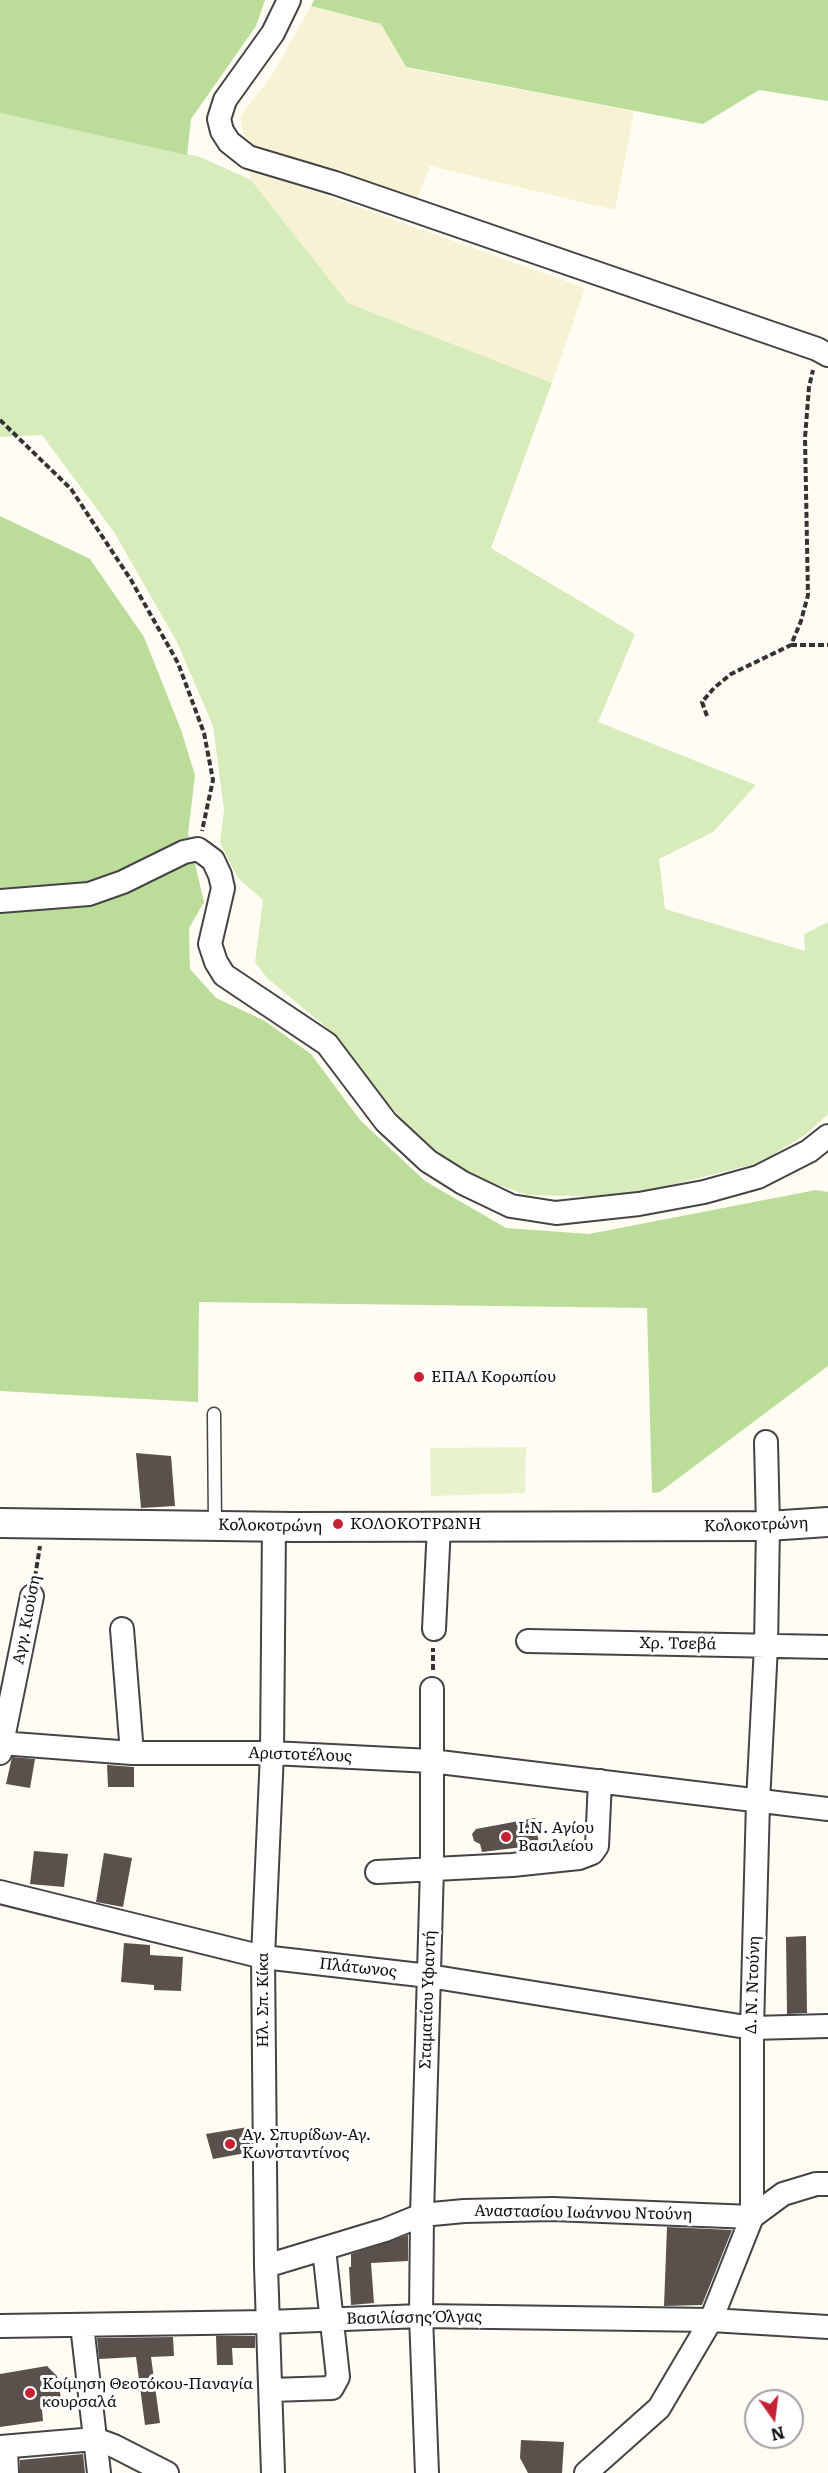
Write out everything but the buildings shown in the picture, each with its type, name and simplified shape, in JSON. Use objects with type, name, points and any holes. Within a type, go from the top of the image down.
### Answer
[{"type":"street","points":[[289,0],[273,33],[225,100],[219,119],[229,142],[248,158],[335,183],[823,352]]},
{"type":"street","points":[[0,901],[89,894],[123,882],[184,852],[198,849],[213,860],[223,888],[210,944],[216,962],[224,975],[327,1044],[386,1122],[428,1161],[463,1183],[511,1206],[556,1213],[639,1204],[704,1192],[758,1177],[809,1151],[828,1136]]},
{"type":"street","name":"Δ. Ν. Ντούνη","points":[[586,2473],[659,2408],[711,2320],[752,2217],[752,2028],[758,1802],[766,1646],[768,1526],[766,1442]]},
{"type":"street","name":"Κολοκοτρώνη","points":[[0,1522],[439,1527],[768,1526],[828,1522]]},
{"type":"street","name":"Ηλ. Σπ. Κίκα","points":[[273,2473],[266,2266],[263,1957],[272,1753],[274,1526]]},
{"type":"street","points":[[434,1629],[439,1527]]},
{"type":"street","name":"Αγγ. Κιούση","points":[[1,1746],[32,1596]]},
{"type":"street","points":[[122,1629],[132,1753]]},
{"type":"street","name":"Χρ. Τσεβά","points":[[528,1641],[828,1647]]},
{"type":"street","name":"Σταματίου Υφαντή","points":[[427,2473],[421,2316],[432,1868],[432,1689]]},
{"type":"street","name":"Αριστοτέλους","points":[[1,1746],[132,1753],[272,1753],[431,1761],[828,1809]]},
{"type":"street","points":[[377,1872],[512,1865],[579,1858],[592,1853],[597,1846],[600,1780]]},
{"type":"street","name":"Πλάτωνος","points":[[0,1892],[263,1957],[429,1976],[752,2028],[828,2026]]},
{"type":"street","points":[[752,2217],[783,2194],[816,2184],[828,2184]]},
{"type":"street","name":"Αναστασίου Ιωάννου Ντούνη","points":[[266,2266],[385,2230],[422,2215],[464,2211],[553,2209],[752,2217]]},
{"type":"street","points":[[271,2390],[332,2388],[338,2377],[324,2249]]},
{"type":"street","name":"Βασιλίσσης Όλγας","points":[[0,2326],[268,2322],[421,2316],[711,2320],[828,2327]]},
{"type":"street","points":[[82,2325],[99,2473]]},
{"type":"street","points":[[7,2473],[3,2447],[95,2439],[167,2473]]},
{"type":"lane","points":[[214,1414],[215,1525]]},
{"type":"path","points":[[791,645],[808,595],[805,438],[809,387],[823,352]]},
{"type":"path","points":[[0,420],[71,489],[131,580],[178,663],[204,733],[213,780],[198,849]]},
{"type":"path","points":[[707,716],[702,702],[731,674],[791,645],[828,645]]},
{"type":"path","name":"Αγγ. Κιούση","points":[[32,1596],[45,1522]]},
{"type":"path","points":[[432,1689],[434,1629]]},
{"type":"shaded area","points":[[311,6],[381,24],[406,68],[634,111],[615,210],[430,166],[417,199],[253,146],[243,132],[240,117],[272,75]]},
{"type":"shaded area","points":[[249,168],[585,288],[552,383],[348,303],[251,180]]},
{"type":"green space","points":[[0,0],[265,0],[256,26],[191,119],[187,155],[0,113]]},
{"type":"green space","points":[[314,0],[828,0],[828,101],[759,90],[703,124],[406,67],[381,24],[311,6]]},
{"type":"green space","points":[[0,113],[200,157],[251,180],[348,303],[552,383],[491,548],[635,634],[598,722],[756,785],[713,832],[659,859],[665,909],[805,951],[804,934],[828,922],[828,1114],[805,1135],[759,1163],[623,1197],[527,1195],[478,1178],[419,1139],[326,1027],[267,978],[255,962],[263,900],[238,878],[220,843],[224,810],[213,726],[177,642],[114,532],[42,435],[0,437]]},
{"type":"green space","points":[[0,516],[90,559],[144,637],[181,730],[195,775],[188,834],[204,902],[189,928],[190,969],[216,998],[265,1021],[311,1054],[360,1120],[425,1181],[506,1228],[589,1234],[816,1190],[828,1192],[828,1366],[660,1492],[652,1493],[647,1308],[199,1302],[198,1402],[0,1391]]},
{"type":"green space","points":[[526,1447],[525,1493],[431,1496],[430,1448]]},
{"type":"place","name":"ΕΠΑΛ Κορωπίου","points":[[419,1377]]},
{"type":"place","name":"ΚΟΛΟΚΟΤΡΩΝΗ","points":[[338,1524]]},
{"type":"place","name":"Ι.Ν. Αγίου Βασιλείου","points":[[506,1837]]},
{"type":"place","name":"Αγ. Σπυρίδων-Αγ. Κωνσταντίνος","points":[[230,2144]]},
{"type":"place","name":"Κοίμηση Θεοτόκου-Παναγία κουρσαλά","points":[[30,2393]]}]
